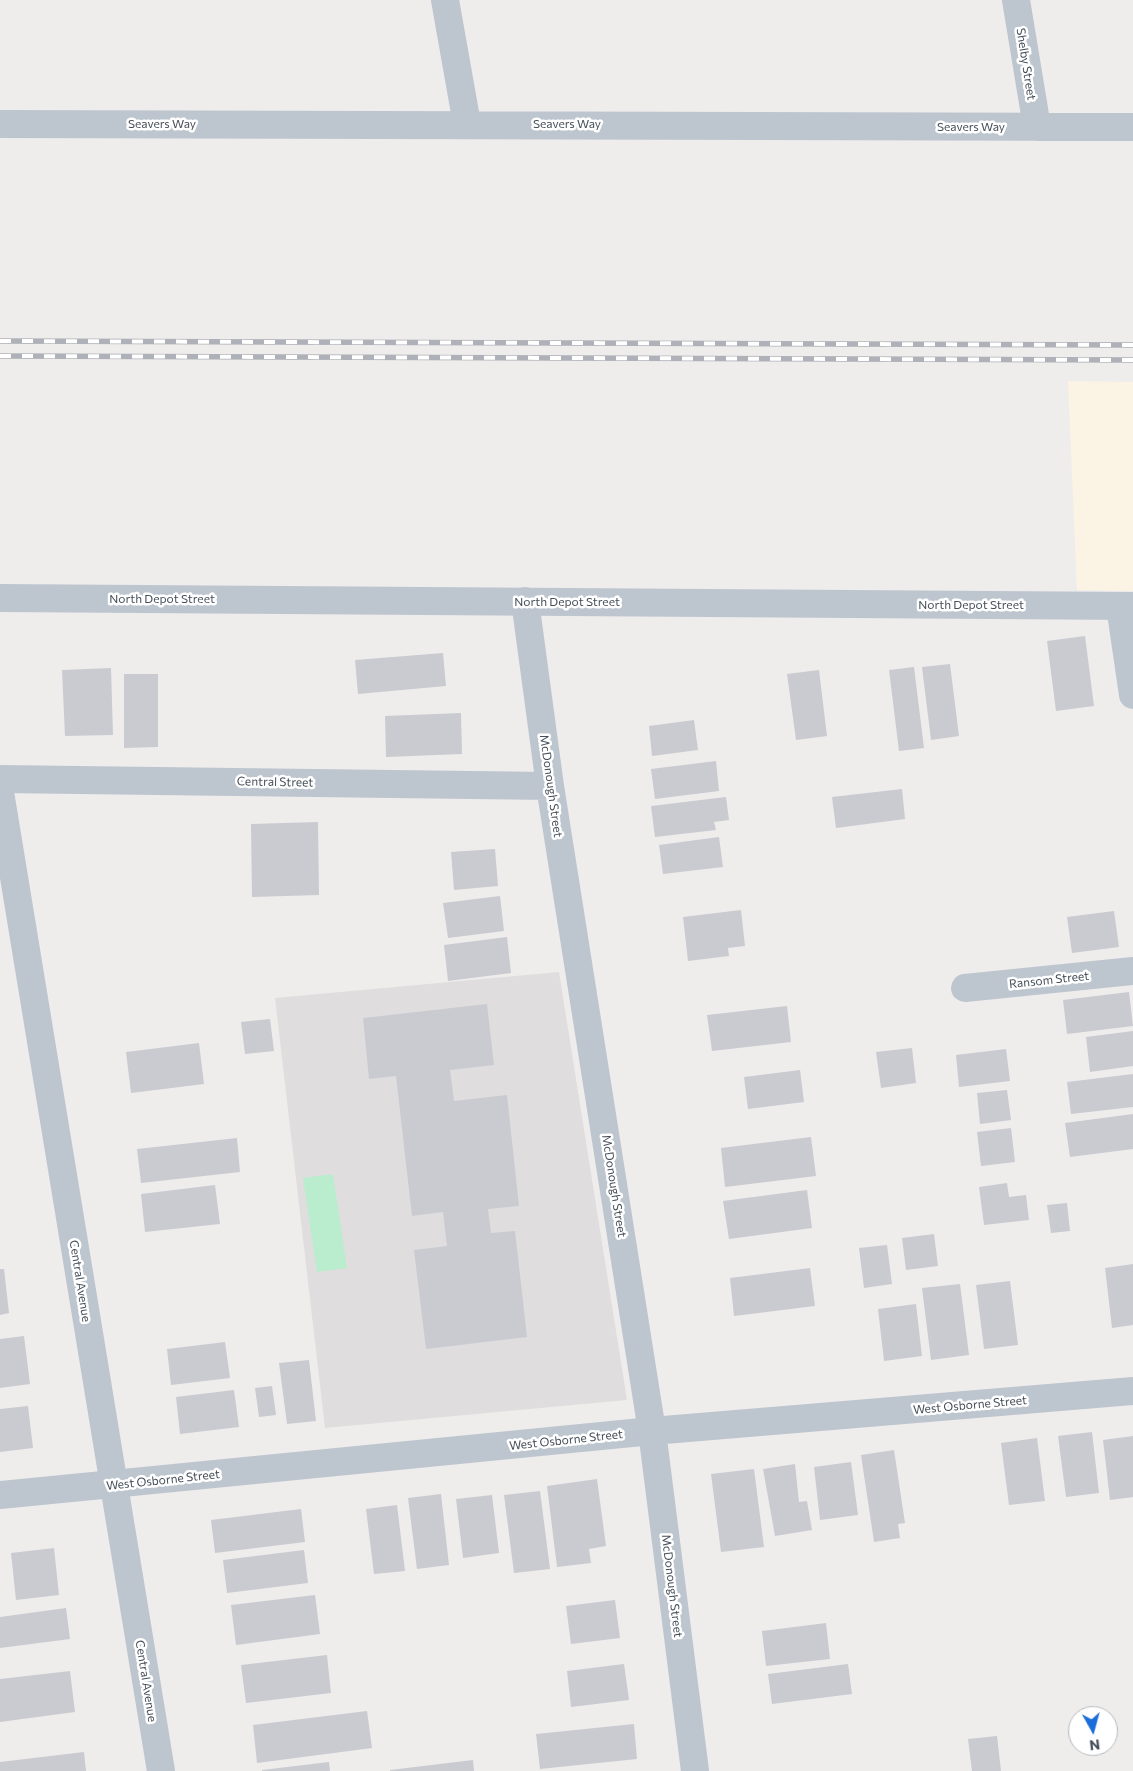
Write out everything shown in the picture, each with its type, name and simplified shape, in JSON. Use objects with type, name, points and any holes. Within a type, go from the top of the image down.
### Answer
[{"type":"street","points":[[445,0],[467,124]]},
{"type":"street","name":"Shelby Street","points":[[1016,0],[1037,127]]},
{"type":"street","name":"Seavers Way","points":[[0,124],[1133,127]]},
{"type":"street","name":"North Depot Street","points":[[0,598],[1127,606]]},
{"type":"street","name":"McDonough Street","points":[[525,601],[550,786],[652,1431],[695,1771]]},
{"type":"street","points":[[1127,606],[1133,695]]},
{"type":"street","name":"Central Street","points":[[0,778],[550,786]]},
{"type":"street","name":"Central Avenue","points":[[0,792],[160,1771]]},
{"type":"street","name":"Ransom Street","points":[[965,988],[1133,971]]},
{"type":"street","name":"West Osborne Street","points":[[0,1495],[652,1431],[1133,1391]]},
{"type":"shaded area","points":[[1068,381],[1133,382],[1133,591],[1077,590]]},
{"type":"shaded area","points":[[559,972],[627,1400],[325,1428],[275,998]]},
{"type":"green space","points":[[333,1174],[347,1268],[317,1272],[303,1178]]},
{"type":"building","points":[[1085,636],[1094,706],[1056,711],[1047,641]]},
{"type":"building","points":[[443,653],[446,686],[358,694],[355,660]]},
{"type":"building","points":[[950,664],[959,736],[931,740],[922,667]]},
{"type":"building","points":[[914,667],[924,748],[899,751],[889,670]]},
{"type":"building","points":[[111,668],[113,735],[65,736],[62,670]]},
{"type":"building","points":[[819,670],[827,736],[796,740],[787,674]]},
{"type":"building","points":[[124,674],[158,674],[158,747],[124,748]]},
{"type":"building","points":[[461,713],[462,754],[386,757],[385,716]]},
{"type":"building","points":[[694,720],[698,750],[652,756],[649,726]]},
{"type":"building","points":[[716,761],[719,791],[655,799],[651,769]]},
{"type":"building","points":[[902,789],[905,819],[836,828],[832,797]]},
{"type":"building","points":[[726,797],[729,820],[714,822],[716,830],[655,837],[651,806]]},
{"type":"building","points":[[318,822],[319,895],[252,897],[251,824]]},
{"type":"building","points":[[719,837],[723,867],[663,874],[659,845]]},
{"type":"building","points":[[495,849],[498,886],[454,890],[451,852]]},
{"type":"building","points":[[500,896],[504,931],[448,938],[443,903]]},
{"type":"building","points":[[741,910],[745,946],[728,948],[729,956],[688,961],[683,917]]},
{"type":"building","points":[[1114,911],[1119,947],[1072,953],[1067,917]]},
{"type":"building","points":[[507,937],[511,973],[448,981],[444,945]]},
{"type":"building","points":[[1129,992],[1133,1026],[1067,1034],[1063,1000]]},
{"type":"building","points":[[487,1004],[494,1065],[450,1070],[454,1101],[507,1095],[519,1206],[488,1209],[491,1233],[515,1231],[527,1337],[426,1349],[414,1250],[447,1246],[443,1212],[412,1216],[396,1076],[369,1079],[363,1018]]},
{"type":"building","points":[[787,1006],[791,1042],[712,1051],[707,1015]]},
{"type":"building","points":[[270,1019],[274,1051],[245,1054],[241,1022]]},
{"type":"building","points":[[1133,1031],[1133,1066],[1090,1072],[1086,1037]]},
{"type":"building","points":[[199,1043],[204,1084],[131,1093],[126,1052]]},
{"type":"building","points":[[912,1048],[916,1083],[881,1088],[876,1052]]},
{"type":"building","points":[[1006,1049],[1010,1081],[959,1087],[956,1055]]},
{"type":"building","points":[[800,1070],[804,1102],[748,1109],[744,1077]]},
{"type":"building","points":[[1133,1074],[1133,1107],[1071,1114],[1067,1082]]},
{"type":"building","points":[[1007,1090],[1011,1120],[980,1124],[977,1093]]},
{"type":"building","points":[[1133,1114],[1133,1149],[1070,1157],[1065,1123]]},
{"type":"building","points":[[1011,1128],[1015,1162],[981,1166],[977,1132]]},
{"type":"building","points":[[811,1137],[816,1176],[725,1187],[721,1148]]},
{"type":"building","points":[[237,1138],[240,1172],[141,1183],[137,1149]]},
{"type":"building","points":[[1007,1183],[1009,1197],[1026,1195],[1029,1220],[984,1225],[979,1187]]},
{"type":"building","points":[[215,1185],[220,1224],[145,1232],[141,1194]]},
{"type":"building","points":[[807,1190],[812,1228],[729,1239],[723,1201]]},
{"type":"building","points":[[1067,1203],[1070,1231],[1051,1233],[1047,1205]]},
{"type":"building","points":[[934,1234],[938,1266],[906,1270],[902,1238]]},
{"type":"building","points":[[887,1245],[892,1284],[864,1288],[859,1248]]},
{"type":"building","points":[[1133,1264],[1133,1325],[1112,1328],[1105,1268]]},
{"type":"building","points":[[810,1268],[815,1306],[734,1316],[730,1278]]},
{"type":"building","points":[[0,1269],[4,1269],[9,1313],[0,1315]]},
{"type":"building","points":[[1010,1281],[1018,1345],[984,1349],[976,1285]]},
{"type":"building","points":[[960,1284],[969,1355],[931,1360],[922,1288]]},
{"type":"building","points":[[916,1304],[922,1356],[884,1361],[878,1309]]},
{"type":"building","points":[[24,1336],[30,1384],[0,1388],[0,1339]]},
{"type":"building","points":[[225,1342],[230,1378],[171,1385],[167,1349]]},
{"type":"building","points":[[309,1360],[316,1421],[287,1424],[279,1363]]},
{"type":"building","points":[[272,1386],[276,1415],[259,1417],[255,1388]]},
{"type":"building","points":[[234,1390],[239,1427],[180,1434],[176,1397]]},
{"type":"building","points":[[28,1406],[33,1448],[0,1452],[0,1409]]},
{"type":"building","points":[[1092,1432],[1099,1493],[1066,1497],[1058,1436]]},
{"type":"building","points":[[1133,1436],[1133,1497],[1110,1500],[1103,1440]]},
{"type":"building","points":[[1037,1438],[1045,1501],[1009,1505],[1001,1443]]},
{"type":"building","points":[[894,1450],[905,1523],[898,1524],[900,1538],[874,1542],[861,1455]]},
{"type":"building","points":[[851,1462],[858,1515],[820,1520],[814,1467]]},
{"type":"building","points":[[795,1464],[799,1502],[807,1501],[812,1530],[775,1536],[763,1469]]},
{"type":"building","points":[[754,1469],[764,1547],[721,1552],[711,1474]]},
{"type":"building","points":[[597,1479],[606,1546],[589,1549],[591,1563],[557,1567],[547,1486]]},
{"type":"building","points":[[540,1491],[550,1569],[514,1573],[504,1495]]},
{"type":"building","points":[[441,1494],[449,1565],[417,1569],[408,1498]]},
{"type":"building","points":[[492,1495],[499,1553],[463,1558],[456,1499]]},
{"type":"building","points":[[397,1505],[405,1571],[374,1574],[366,1509]]},
{"type":"building","points":[[301,1509],[305,1542],[215,1553],[211,1520]]},
{"type":"building","points":[[54,1548],[59,1595],[16,1600],[11,1553]]},
{"type":"building","points":[[304,1550],[308,1583],[227,1593],[223,1560]]},
{"type":"building","points":[[315,1595],[320,1634],[236,1645],[231,1605]]},
{"type":"building","points":[[615,1600],[620,1638],[571,1644],[566,1606]]},
{"type":"building","points":[[66,1608],[70,1639],[0,1648],[0,1617]]},
{"type":"building","points":[[826,1623],[830,1659],[766,1666],[762,1631]]},
{"type":"building","points":[[327,1655],[331,1693],[246,1703],[241,1665]]},
{"type":"building","points":[[624,1664],[629,1700],[571,1707],[567,1671]]},
{"type":"building","points":[[848,1664],[852,1694],[772,1704],[768,1674]]},
{"type":"building","points":[[70,1671],[75,1712],[0,1722],[0,1679]]},
{"type":"building","points":[[367,1711],[372,1748],[257,1763],[253,1725]]},
{"type":"building","points":[[634,1724],[637,1759],[540,1769],[536,1734]]},
{"type":"building","points":[[997,1736],[1001,1771],[972,1771],[968,1739]]},
{"type":"building","points":[[84,1752],[86,1771],[0,1771],[0,1762]]},
{"type":"building","points":[[473,1760],[474,1771],[390,1771],[390,1770]]},
{"type":"building","points":[[329,1762],[330,1771],[262,1771],[262,1770]]},
{"type":"railway","points":[[0,341],[1133,345]]},
{"type":"railway","points":[[0,356],[1133,360]]}]
